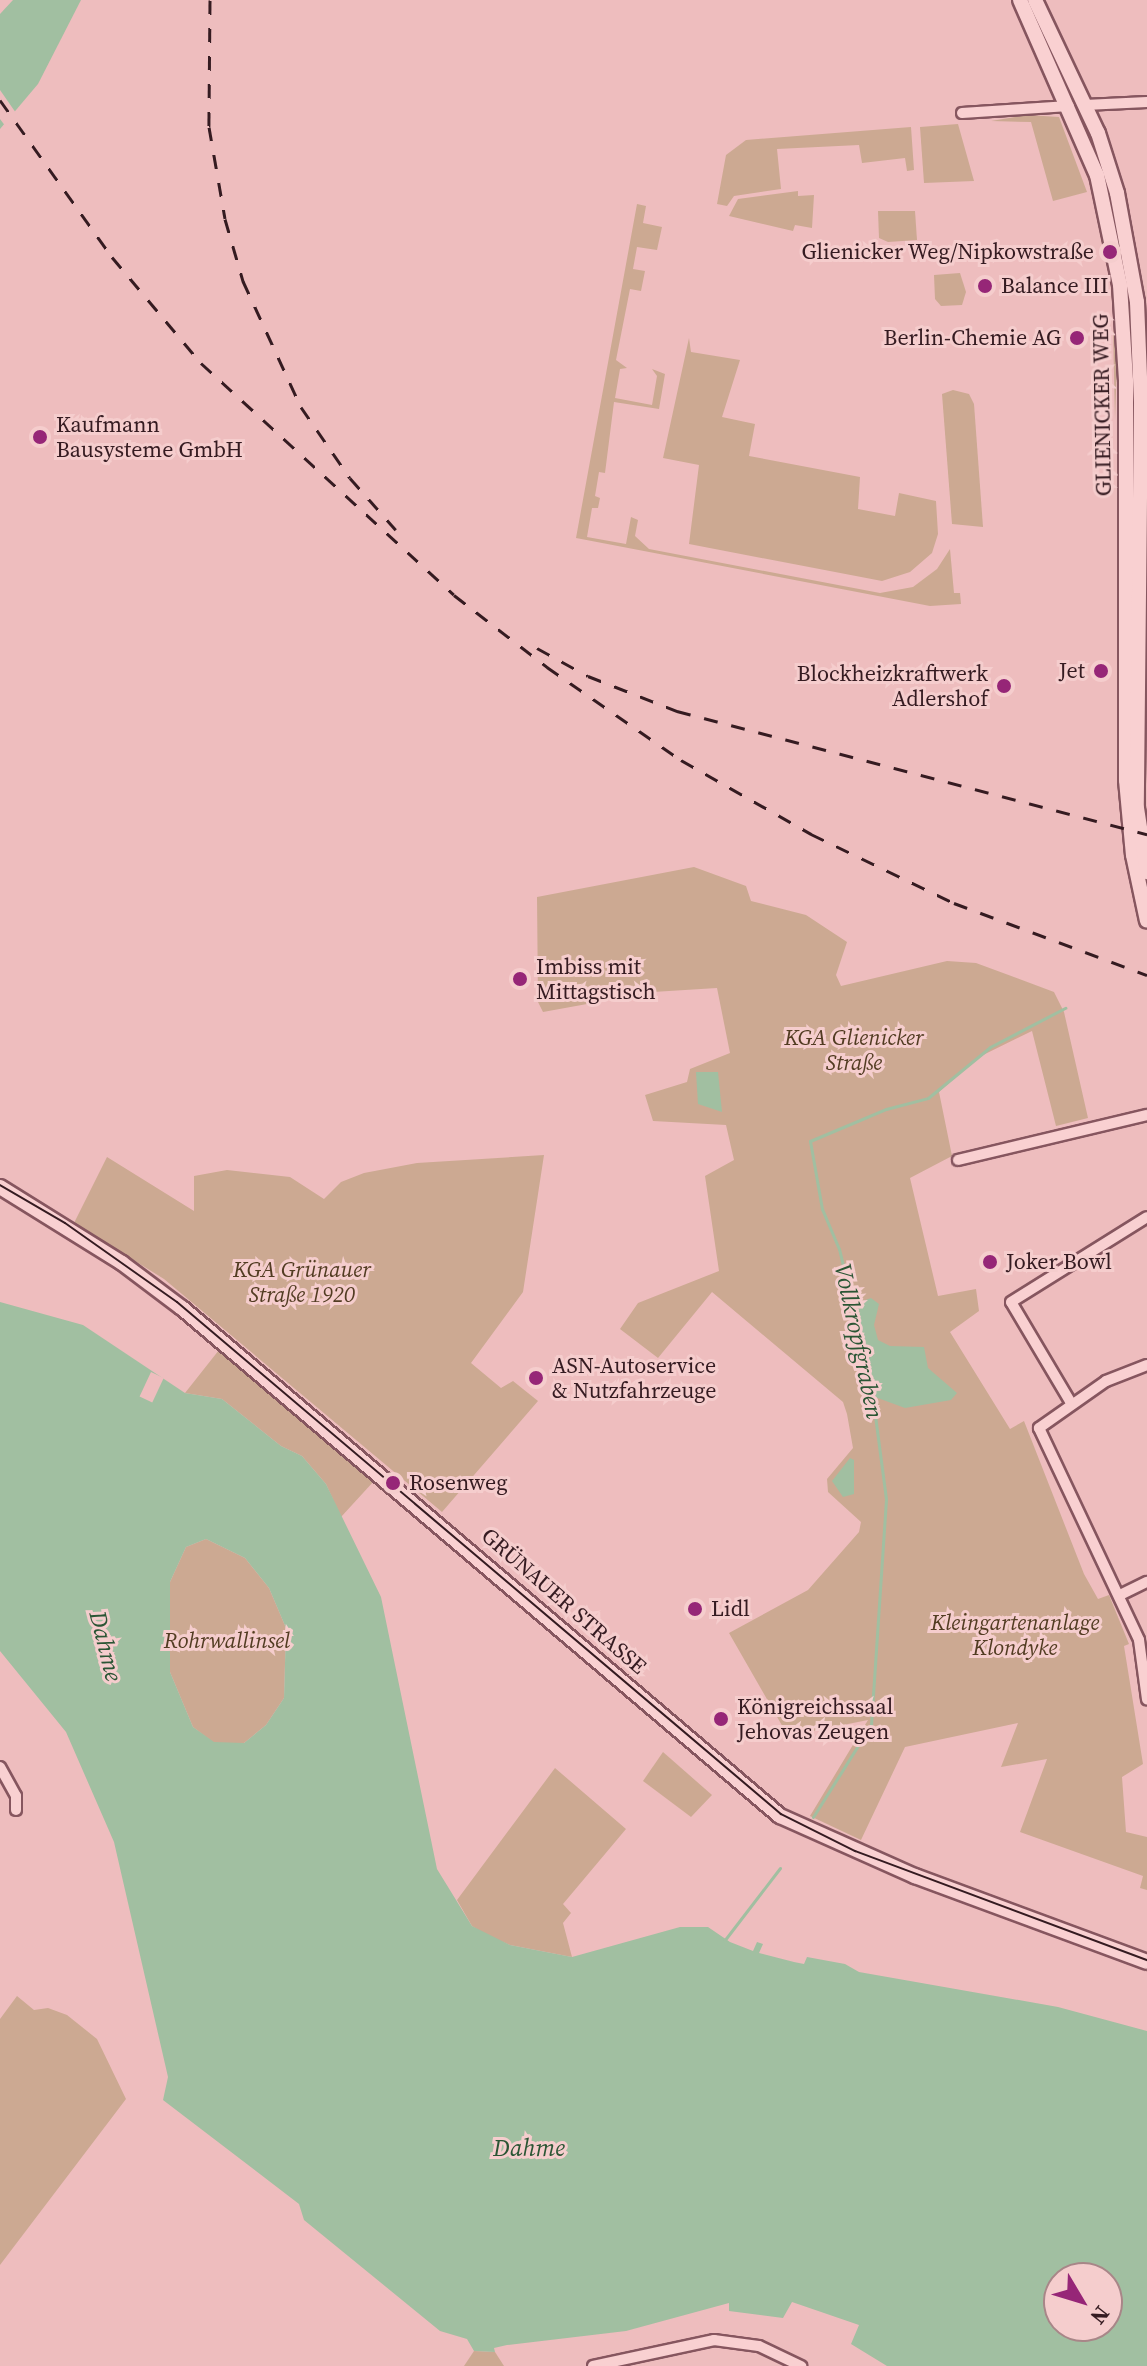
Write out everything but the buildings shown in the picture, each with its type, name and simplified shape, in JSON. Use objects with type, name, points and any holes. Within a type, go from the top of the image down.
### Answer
[{"type":"main road","name":"GLIENICKER WEG","points":[[1020,0],[1069,106],[1104,195],[1120,285],[1138,546],[1143,707],[1137,808],[1147,872]]},
{"type":"main road","name":"GLIENICKER WEG","points":[[1035,0],[1085,105],[1108,163],[1126,235],[1139,322],[1144,403],[1126,780],[1133,855],[1147,921]]},
{"type":"main road","points":[[1069,106],[1085,105]]},
{"type":"main road","name":"GRÜNAUER STRASSE","points":[[0,1187],[89,1241],[182,1308],[780,1816],[907,1873],[1147,1962]]},
{"type":"street","points":[[1085,105],[1147,102]]},
{"type":"street","points":[[962,113],[1069,106]]},
{"type":"street","points":[[958,1160],[1147,1115]]},
{"type":"street","points":[[1071,1403],[1011,1302],[1147,1217]]},
{"type":"street","points":[[1147,1365],[1121,1373],[1071,1403],[1039,1428],[1120,1595],[1142,1651],[1147,1699]]},
{"type":"street","points":[[1120,1595],[1147,1582]]},
{"type":"street","points":[[0,1767],[16,1796],[16,1810]]},
{"type":"street","points":[[593,2366],[714,2340],[759,2346],[801,2366]]},
{"type":"green space","points":[[1027,115],[1059,117],[1087,192],[1053,201],[1031,122],[991,121]]},
{"type":"green space","points":[[958,124],[974,181],[924,183],[920,127]]},
{"type":"green space","points":[[911,127],[914,170],[907,171],[905,158],[862,163],[859,145],[777,149],[781,189],[734,196],[727,206],[717,204],[726,155],[746,140]]},
{"type":"green space","points":[[798,191],[798,196],[814,195],[812,228],[795,225],[793,231],[729,216],[738,199]]},
{"type":"green space","points":[[637,204],[646,206],[643,223],[662,227],[657,250],[637,247],[633,269],[645,271],[641,291],[630,289],[616,360],[627,368],[620,369],[615,398],[652,405],[657,376],[652,369],[665,374],[659,409],[614,402],[605,473],[599,472],[595,496],[600,498],[598,508],[592,508],[587,537],[626,544],[631,517],[638,520],[635,536],[649,549],[880,593],[913,587],[937,569],[950,549],[954,593],[960,593],[961,604],[930,606],[576,538]]},
{"type":"green space","points":[[878,211],[915,211],[917,240],[888,242],[879,238]]},
{"type":"green space","points":[[960,273],[966,292],[962,305],[941,306],[935,299],[934,275]]},
{"type":"green space","points":[[1113,328],[1117,362],[1115,420]]},
{"type":"green space","points":[[689,338],[691,352],[740,360],[722,417],[755,424],[749,456],[860,477],[858,509],[895,516],[899,493],[936,501],[938,534],[932,553],[910,572],[882,581],[689,544],[699,465],[663,458]]},
{"type":"green space","points":[[953,390],[969,394],[974,404],[983,527],[952,524],[942,394]]},
{"type":"green space","points":[[694,867],[746,886],[751,901],[806,915],[847,942],[836,975],[841,986],[947,961],[976,963],[1054,992],[1064,1012],[1088,1118],[1056,1126],[1032,1031],[977,1058],[939,1092],[952,1156],[910,1178],[938,1296],[976,1289],[979,1311],[950,1332],[1010,1429],[1024,1421],[1084,1574],[1098,1599],[1109,1595],[1129,1644],[1124,1646],[1143,1764],[1122,1777],[1126,1832],[1147,1837],[1147,1890],[1140,1888],[1143,1876],[1020,1832],[1047,1759],[1001,1767],[1018,1723],[905,1747],[861,1840],[810,1816],[868,1720],[788,1736],[729,1633],[808,1590],[859,1532],[861,1522],[828,1492],[827,1479],[853,1448],[843,1402],[712,1292],[658,1358],[620,1329],[638,1303],[719,1271],[705,1176],[734,1160],[726,1125],[653,1121],[645,1095],[687,1082],[690,1069],[730,1053],[717,988],[653,992],[543,1012],[538,1002],[537,897]]},
{"type":"green space","name":"KGA Grünauer Straße 1920","points":[[544,1155],[523,1292],[471,1363],[501,1388],[513,1381],[538,1401],[442,1512],[164,1279],[74,1223],[107,1157],[194,1211],[194,1176],[227,1170],[290,1177],[324,1199],[341,1182],[364,1173],[417,1163]]},
{"type":"green space","name":"KGA Grünauer Straße 1920","points":[[219,1350],[374,1481],[341,1517],[326,1484],[302,1456],[281,1446],[222,1399],[185,1393]]},
{"type":"green space","name":"Rohrwallinsel","points":[[206,1539],[245,1558],[269,1588],[286,1628],[284,1698],[266,1725],[244,1743],[214,1743],[193,1727],[170,1672],[170,1582],[186,1547]]},
{"type":"green space","points":[[663,1752],[712,1795],[691,1817],[643,1781]]},
{"type":"green space","points":[[555,1768],[626,1829],[563,1904],[571,1913],[563,1923],[572,1957],[510,1945],[486,1935],[472,1926],[457,1900]]},
{"type":"green space","points":[[17,1996],[34,2010],[48,2008],[67,2015],[97,2039],[126,2099],[0,2265],[0,2019]]},
{"type":"green space","points":[[474,2351],[495,2352],[504,2366],[464,2366]]},
{"type":"water","points":[[13,0],[81,0],[38,84],[0,129],[0,14]]},
{"type":"water","points":[[696,1072],[718,1072],[722,1112],[698,1104]]},
{"type":"water","points":[[871,1298],[879,1304],[874,1325],[878,1340],[890,1346],[924,1347],[928,1368],[957,1393],[951,1400],[905,1408],[875,1397],[855,1314],[860,1302]]},
{"type":"water","name":"Dahme","points":[[0,1302],[83,1325],[185,1393],[222,1399],[281,1446],[302,1456],[326,1484],[381,1597],[437,1869],[472,1926],[510,1945],[572,1957],[680,1927],[708,1927],[730,1942],[753,1951],[757,1942],[763,1944],[759,1953],[794,1962],[804,1964],[807,1957],[845,1964],[859,1972],[1058,2007],[1147,2031],[1147,2366],[887,2366],[851,2344],[859,2325],[792,2302],[783,2318],[729,2311],[729,2303],[626,2331],[507,2345],[494,2348],[495,2352],[474,2351],[467,2339],[440,2331],[304,2220],[299,2204],[163,2100],[168,2077],[114,1842],[66,1732],[0,1651]],"holes":[[[206,1539],[245,1558],[269,1588],[286,1628],[284,1698],[266,1725],[244,1743],[214,1742],[193,1727],[170,1672],[170,1582],[186,1547]]]},
{"type":"water","points":[[850,1458],[854,1460],[854,1494],[843,1497],[832,1481]]},
{"type":"pier","points":[[0,90],[16,113],[6,127],[0,119]]},
{"type":"pier","points":[[151,1372],[164,1378],[152,1402],[140,1396]]},
{"type":"waterway","name":"Vollkropfgraben","points":[[866,1362],[839,1249],[822,1209],[810,1141],[886,1109],[928,1098],[990,1047],[1065,1008]]},
{"type":"waterway","name":"Vollkropfgraben","points":[[813,1817],[871,1725],[886,1499],[870,1377]]},
{"type":"waterway","name":"Vollkropfgraben","points":[[724,1941],[780,1868]]},
{"type":"tram line","points":[[0,1185],[65,1223],[177,1302],[781,1814],[855,1851],[1147,1960]]},
{"type":"railway","points":[[210,0],[209,127],[225,219],[243,281],[301,407],[350,478],[396,530]]},
{"type":"railway","points":[[0,100],[112,257],[201,363],[454,595],[547,667],[681,760],[811,834],[954,903],[1147,975]]},
{"type":"railway","points":[[537,648],[588,676],[677,711],[1147,834]]},
{"type":"place","name":"Glienicker Weg/Nipkowstraße","points":[[1110,252]]},
{"type":"place","name":"Balance III","points":[[985,286]]},
{"type":"place","name":"Berlin-Chemie AG","points":[[1077,338]]},
{"type":"place","name":"Kaufmann Bausysteme GmbH","points":[[40,437]]},
{"type":"place","name":"Jet","points":[[1101,671]]},
{"type":"place","name":"Blockheizkraftwerk Adlershof","points":[[1004,686]]},
{"type":"place","name":"Imbiss mit Mittagstisch","points":[[520,979]]},
{"type":"place","name":"Joker Bowl","points":[[990,1262]]},
{"type":"place","name":"ASN-Autoservice & Nutzfahrzeuge","points":[[536,1378]]},
{"type":"place","name":"Rosenweg","points":[[393,1483]]},
{"type":"place","name":"Lidl","points":[[695,1609]]},
{"type":"place","name":"Königreichssaal Jehovas Zeugen","points":[[721,1719]]},
{"type":"park label","name":"KGA Glienicker Straße","points":[[854,1050]]},
{"type":"park label","name":"Kleingartenanlage Klondyke","points":[[1015,1634]]}]
